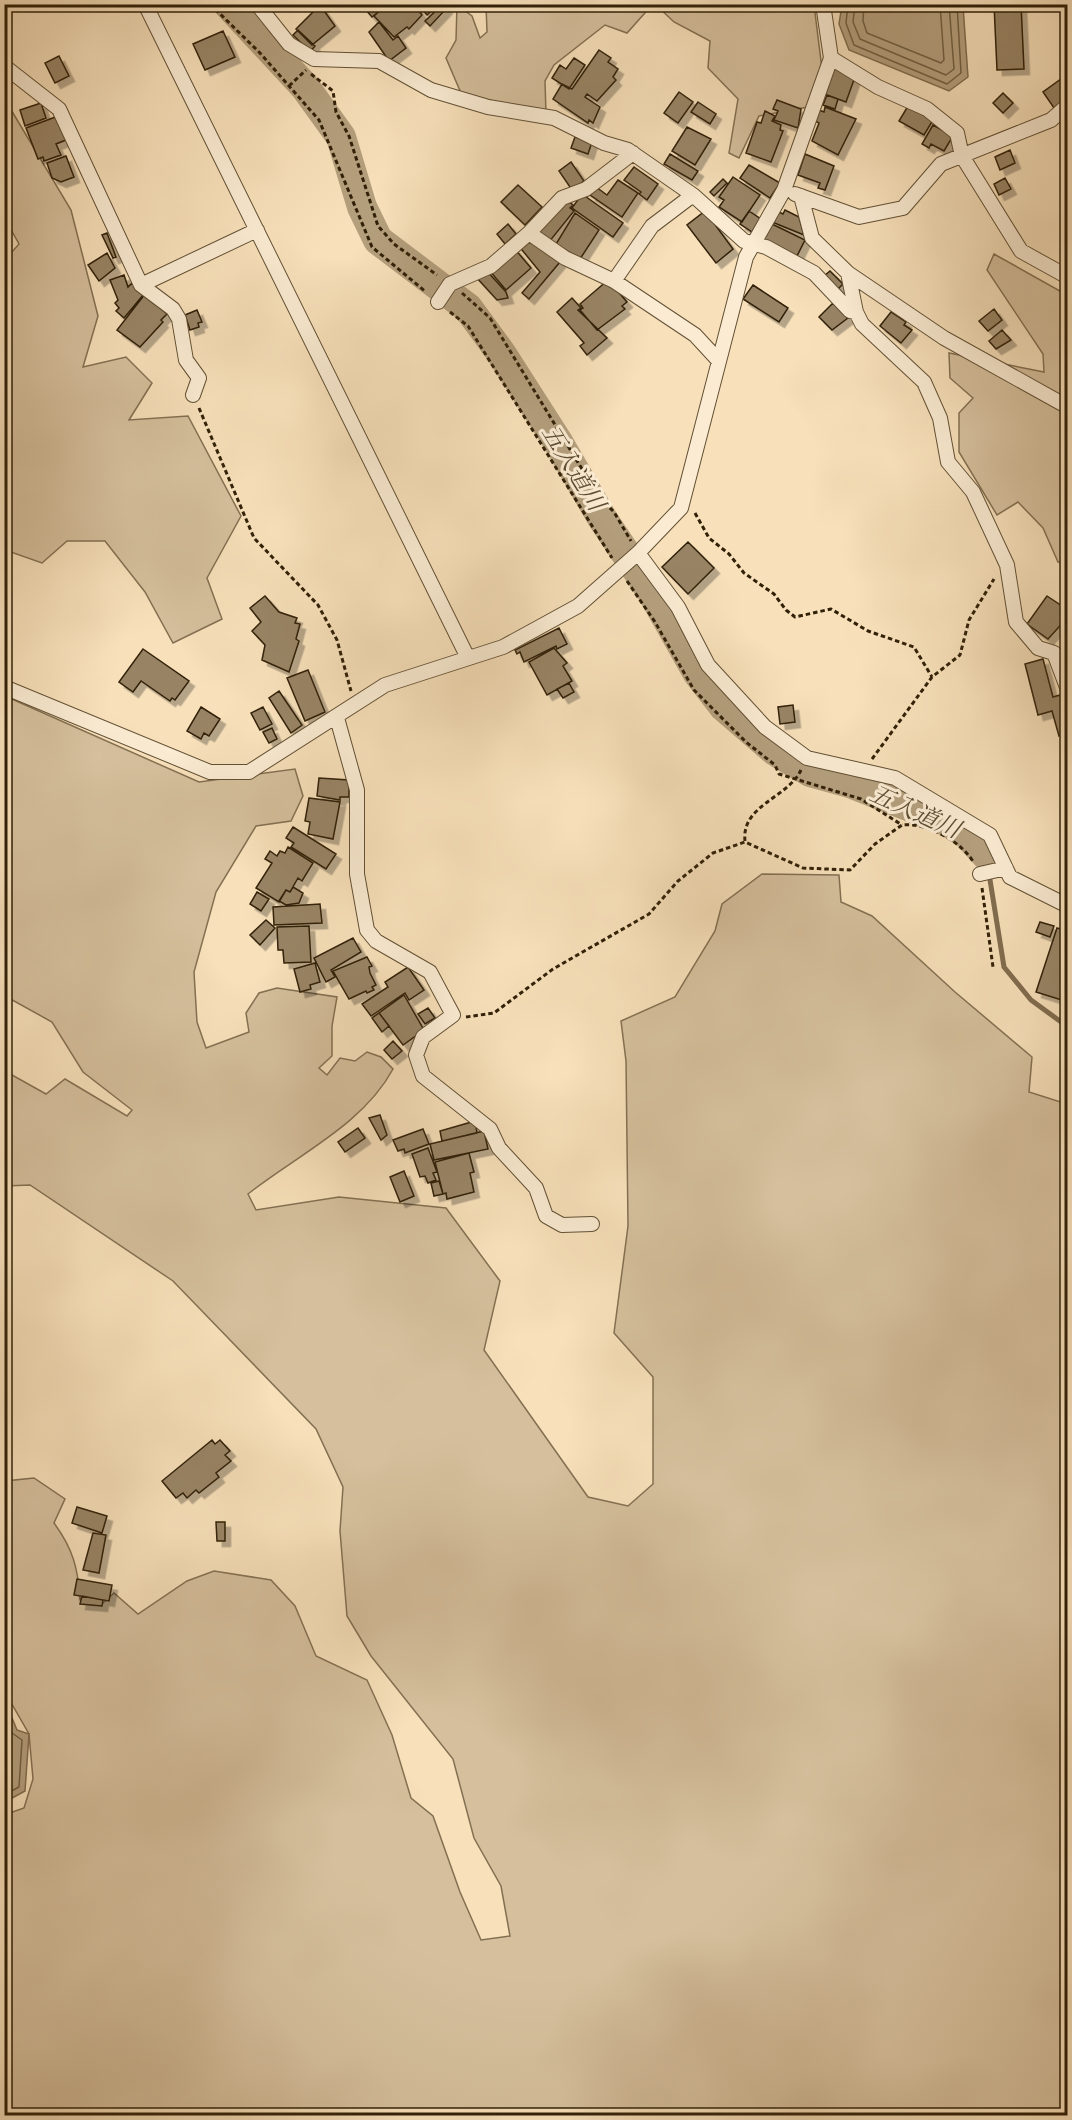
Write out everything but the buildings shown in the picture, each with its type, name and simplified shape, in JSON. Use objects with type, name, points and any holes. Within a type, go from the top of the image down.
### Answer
[{"type":"street","points":[[145,4],[468,658]]},
{"type":"street","points":[[256,4],[289,44],[314,59],[379,61],[431,90],[488,107],[554,118],[604,143],[633,153],[693,195],[744,241],[766,248],[814,273],[850,311],[856,312]]},
{"type":"street","points":[[4,687],[210,772],[249,772],[337,718],[385,685],[503,647],[578,606],[638,553],[681,508],[746,256],[784,190],[831,58],[823,4]]},
{"type":"street","points":[[831,58],[878,87],[927,109],[957,133],[962,156],[1021,251],[1068,277]]},
{"type":"street","points":[[4,66],[59,109],[141,285],[173,309],[179,319],[186,360],[199,378],[194,395]]},
{"type":"street","points":[[784,190],[859,218],[903,208],[941,164],[1051,120],[1068,105]]},
{"type":"street","points":[[438,302],[450,284],[491,266],[529,233],[562,198],[586,189],[633,153]]},
{"type":"street","points":[[614,281],[652,226],[693,195]]},
{"type":"street","points":[[801,196],[812,238],[848,273],[945,338],[1068,407]]},
{"type":"street","points":[[141,285],[257,230]]},
{"type":"street","points":[[529,233],[565,258],[614,281],[695,335],[719,361]]},
{"type":"street","points":[[848,273],[856,312],[862,324],[924,382],[940,418],[948,462],[973,492],[1007,565],[1016,622],[1038,648],[1054,653],[1068,690]]},
{"type":"street","points":[[638,553],[678,608],[708,665],[765,727],[807,758],[895,778],[990,835],[1010,877],[1068,906]]},
{"type":"street","points":[[337,718],[357,790],[357,874],[367,930],[376,941],[430,972],[453,1015],[423,1037],[416,1055],[423,1076],[490,1129],[499,1149],[536,1188],[546,1216],[562,1225],[592,1224]]},
{"type":"street","points":[[980,874],[1006,868]]},
{"type":"path","points":[[210,4],[319,120],[372,248],[468,326],[620,570]]},
{"type":"path","points":[[289,86],[306,70],[333,91],[336,112],[349,136],[378,226],[394,244],[450,284],[490,318],[599,497],[614,512],[638,553]]},
{"type":"path","points":[[194,395],[254,538],[318,605],[337,640],[355,706]]},
{"type":"path","points":[[681,508],[693,510],[709,538],[729,554],[744,573],[774,594],[786,610],[795,617],[831,609],[868,631],[914,647],[932,677]]},
{"type":"path","points":[[866,771],[932,677],[960,655],[969,620],[999,569],[1007,565]]},
{"type":"path","points":[[745,842],[744,833],[756,809],[786,791],[797,780]]},
{"type":"path","points":[[453,1015],[464,1017],[494,1013],[553,969],[649,914],[678,881],[713,853],[745,842],[802,868],[850,870],[875,844],[902,825],[908,824],[937,832],[968,851],[980,874],[993,967]]},
{"type":"shaded area","points":[[457,5],[472,16],[480,38],[487,32],[486,5],[652,5],[627,33],[605,25],[554,65],[545,81],[546,114],[461,93],[446,58],[456,40]]},
{"type":"shaded area","points":[[656,5],[814,5],[823,77],[813,106],[759,116],[739,158],[729,153],[738,99],[708,68],[710,41],[674,22]]},
{"type":"shaded area","points":[[4,98],[71,210],[98,316],[83,367],[126,357],[152,383],[129,420],[188,416],[241,516],[207,578],[222,619],[173,643],[145,592],[105,541],[67,541],[42,563],[5,550],[4,261],[19,244],[5,219]]},
{"type":"shaded area","points":[[994,254],[1067,295],[1067,563],[1058,562],[1043,528],[1018,502],[997,515],[959,452],[959,413],[973,398],[950,378],[949,353],[1044,372],[1043,354],[987,270]]},
{"type":"shaded area","points":[[5,696],[199,782],[295,769],[303,796],[291,821],[256,826],[216,892],[194,972],[197,1022],[206,1048],[249,1032],[246,1013],[259,993],[277,988],[337,997],[332,1026],[332,1056],[319,1068],[327,1075],[340,1058],[355,1061],[367,1052],[381,1057],[393,1069],[365,1107],[347,1123],[248,1194],[256,1210],[339,1197],[446,1208],[500,1281],[484,1350],[588,1497],[628,1506],[653,1484],[653,1377],[614,1333],[628,1226],[626,1061],[621,1021],[675,997],[715,931],[722,904],[762,874],[839,875],[841,902],[872,916],[955,992],[1032,1057],[1029,1092],[1067,1104],[1067,2115],[5,2115],[4,1815],[24,1808],[33,1779],[29,1734],[5,1692],[5,1481],[34,1478],[65,1499],[54,1523],[66,1541],[73,1559],[80,1599],[103,1603],[114,1593],[138,1614],[187,1581],[214,1571],[271,1580],[295,1606],[316,1656],[367,1680],[392,1735],[411,1798],[433,1816],[460,1892],[481,1940],[510,1936],[501,1886],[474,1838],[453,1759],[371,1656],[347,1616],[340,1531],[343,1487],[316,1429],[173,1281],[30,1185],[5,1186],[5,1071],[46,1094],[65,1079],[127,1116],[132,1110],[83,1072],[52,1022],[5,996]]},
{"type":"water","points":[[842,5],[963,6],[968,77],[949,91],[849,50],[839,24]]},
{"type":"water","points":[[5,1701],[17,1730],[29,1734],[25,1791],[5,1802]]},
{"type":"waterway","name":"五入道川","points":[[228,4],[305,87],[341,137],[362,207],[378,240],[468,308],[501,353],[558,442],[602,518],[653,594],[697,672],[724,707],[775,751],[810,772],[850,783],[946,821],[966,833],[986,855]]},
{"type":"waterway","points":[[986,855],[1004,967],[1031,1000],[1068,1027]]}]
